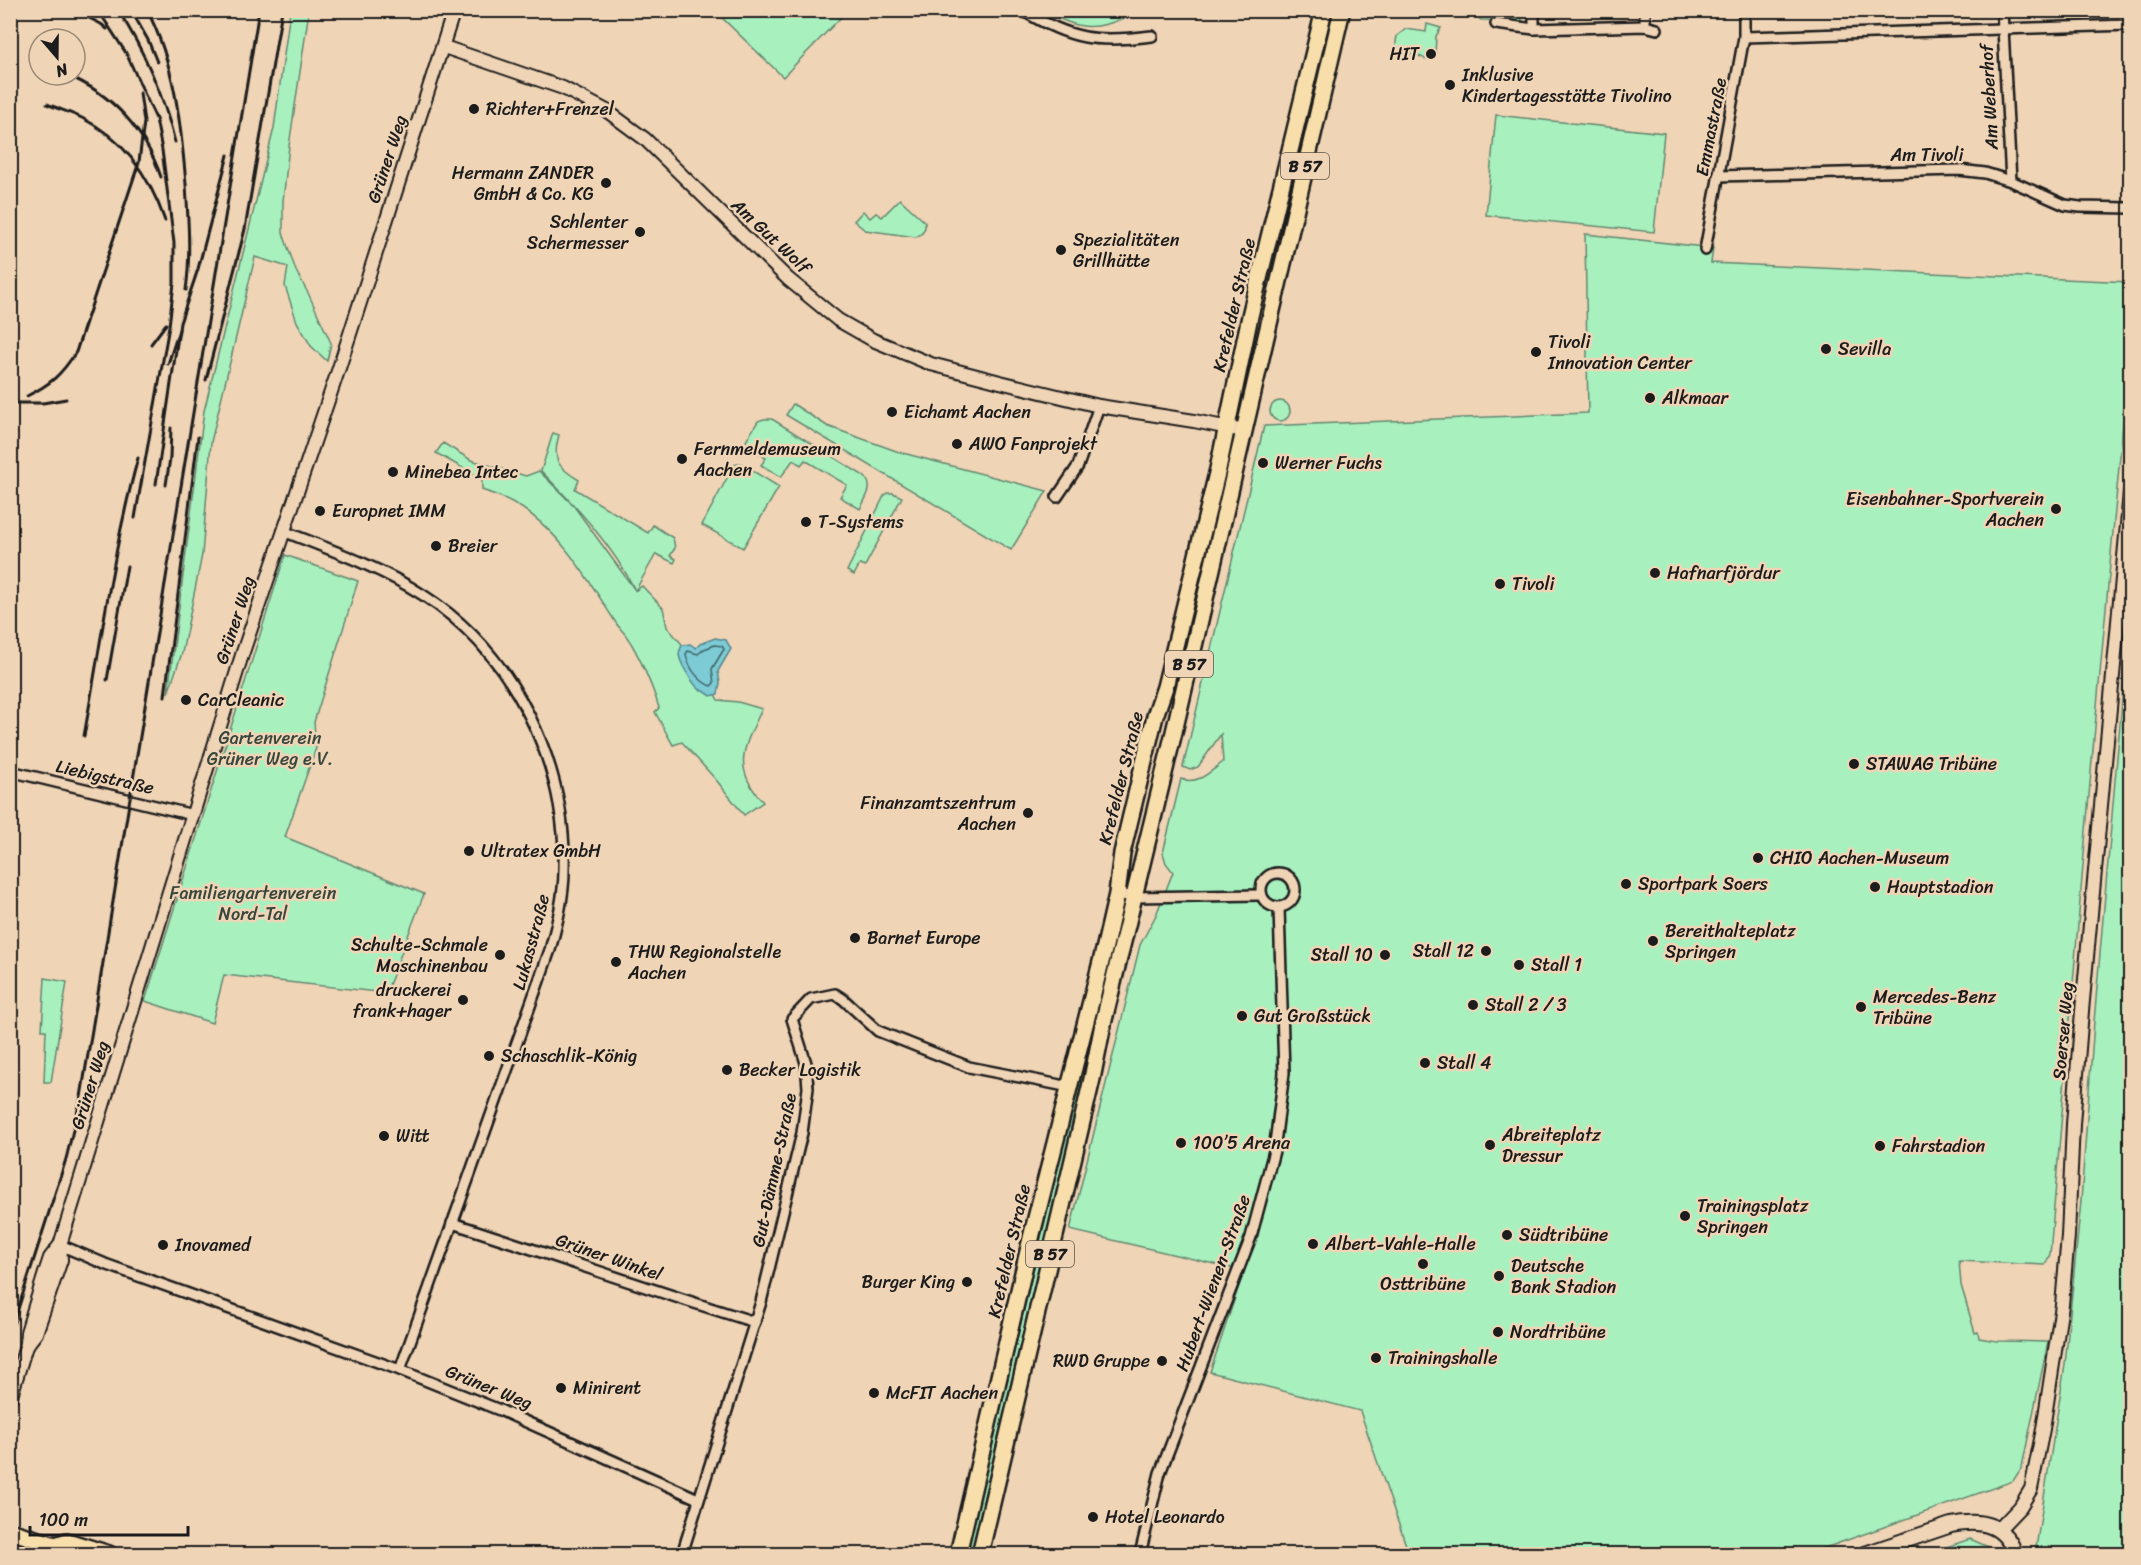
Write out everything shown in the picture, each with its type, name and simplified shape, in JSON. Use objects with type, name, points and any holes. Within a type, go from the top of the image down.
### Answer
[{"type":"main road","name":"Krefelder Straße","points":[[958,1554],[1039,1204],[1117,894],[1125,842],[1155,716],[1168,676],[1227,428],[1250,316],[1324,10]]},
{"type":"main road","name":"Krefelder Straße","points":[[980,1554],[1342,10]]},
{"type":"main road","points":[[1865,1554],[1966,1522],[1999,1529],[2015,1554]]},
{"type":"main road","points":[[10,1531],[59,1550],[67,1541],[109,1554]]},
{"type":"street","name":"Grüner Weg","points":[[10,1399],[26,1346],[36,1333],[61,1260],[60,1245],[193,815],[283,531],[339,368],[454,10]]},
{"type":"street","points":[[1022,10],[1061,32],[1084,39],[1120,40],[1152,36]]},
{"type":"street","points":[[1534,10],[1534,28]]},
{"type":"street","points":[[1645,10],[1645,26]]},
{"type":"street","name":"Emmastraße","points":[[1705,250],[1744,37],[1744,10]]},
{"type":"street","name":"Am Weberhof","points":[[2002,10],[2001,28],[2011,181]]},
{"type":"street","points":[[1496,24],[1534,28],[1645,26],[1657,29]]},
{"type":"street","points":[[1744,37],[2130,25]]},
{"type":"street","name":"Am Gut Wolf","points":[[444,47],[563,88],[608,111],[645,139],[788,279],[838,320],[873,340],[931,364],[1099,406],[1244,431]]},
{"type":"street","name":"Am Tivoli","points":[[1718,176],[1959,170],[1986,173],[2011,181],[2065,205],[2130,208]]},
{"type":"street","points":[[1058,497],[1078,466],[1099,406]]},
{"type":"street","name":"Soerser Weg","points":[[1999,1529],[2020,1507],[2031,1489],[2043,1429],[2062,1305],[2081,1022],[2130,492]]},
{"type":"street","name":"Lukasstraße","points":[[283,531],[377,569],[424,595],[456,621],[489,654],[515,690],[534,725],[554,778],[562,826],[564,871],[562,900],[555,934],[400,1370]]},
{"type":"street","name":"Liebigstraße","points":[[10,771],[193,815]]},
{"type":"street","points":[[1279,872],[1288,876],[1294,883],[1294,897],[1288,905],[1279,908],[1271,906],[1264,902],[1260,895],[1260,886],[1271,874],[1279,872]]},
{"type":"street","points":[[1117,894],[1134,897],[1260,895]]},
{"type":"street","name":"Hubert-Wienen-Straße","points":[[1140,1554],[1160,1473],[1251,1237],[1274,1151],[1284,1073],[1279,908]]},
{"type":"street","name":"Gut-Dämme-Straße","points":[[682,1554],[755,1322],[772,1260],[806,1110],[808,1088],[806,1063],[792,1019],[811,999],[835,994],[878,1031],[969,1067],[1070,1087]]},
{"type":"street","name":"Grüner Winkel","points":[[452,1223],[755,1322]]},
{"type":"street","name":"Grüner Weg","points":[[60,1245],[105,1264],[400,1370],[502,1411],[698,1498]]},
{"type":"green space","points":[[1111,10],[1114,13],[1127,11],[1132,15],[1107,24],[1088,26],[1068,22],[1044,11]]},
{"type":"green space","points":[[290,11],[309,11],[289,146],[283,201],[283,233],[296,271],[331,343],[327,361],[311,346],[297,322],[285,286],[288,267],[255,257],[211,442],[202,555],[182,653],[168,693],[204,411],[274,128]]},
{"type":"green space","points":[[715,11],[847,11],[783,77]]},
{"type":"green space","points":[[1329,11],[1337,11],[1294,188],[1305,137],[1303,123]]},
{"type":"green space","points":[[1470,11],[1521,11],[1522,21],[1481,20]]},
{"type":"green space","points":[[1427,24],[1441,28],[1436,36],[1435,54],[1431,58],[1425,59],[1400,52],[1397,49],[1397,36],[1406,29],[1426,32]]},
{"type":"green space","points":[[1496,115],[1664,133],[1654,232],[1486,215]]},
{"type":"green space","points":[[900,199],[925,222],[924,231],[916,237],[865,230],[854,221],[863,211],[870,218],[876,213],[882,217]]},
{"type":"green space","name":"Sportpark Soers","points":[[1585,234],[1713,248],[1711,263],[2130,282],[2130,347],[2050,1254],[2045,1265],[1959,1261],[1961,1285],[1975,1333],[1978,1332],[1979,1338],[1997,1341],[2048,1342],[2022,1467],[2013,1481],[1808,1554],[1409,1554],[1360,1411],[1210,1372],[1244,1271],[1070,1230],[1140,945],[1156,915],[1173,872],[1166,863],[1163,853],[1181,779],[1198,779],[1223,762],[1221,734],[1198,767],[1190,770],[1183,767],[1264,426],[1588,413]]},
{"type":"green space","points":[[1280,401],[1287,404],[1290,411],[1287,418],[1280,421],[1273,418],[1270,411],[1273,404]]},
{"type":"green space","points":[[793,404],[827,426],[899,452],[1047,491],[1011,550],[786,415]]},
{"type":"green space","points":[[772,419],[864,476],[869,488],[860,509],[840,497],[847,485],[805,460],[801,465],[793,460],[781,477],[761,465],[766,458],[749,447],[746,441],[758,421]]},
{"type":"green space","points":[[553,433],[559,435],[556,451],[558,462],[561,467],[579,480],[575,489],[648,533],[653,525],[673,538],[675,548],[670,556],[676,559],[674,563],[656,554],[635,591],[642,586],[663,608],[667,627],[700,665],[718,700],[738,702],[762,709],[746,746],[744,767],[753,790],[763,802],[744,815],[682,742],[673,745],[655,712],[659,708],[657,700],[626,635],[558,540],[529,513],[509,500],[482,490],[482,479],[436,453],[443,443],[471,460],[526,476],[539,471],[573,505],[635,590],[605,542],[580,512],[541,471]]},
{"type":"green space","points":[[740,463],[779,487],[743,548],[702,525],[734,465]]},
{"type":"green space","points":[[888,493],[902,497],[865,566],[860,564],[854,575],[847,571],[884,496]]},
{"type":"green space","name":"Familiengartenverein Nord-Tal","points":[[285,555],[358,581],[314,722],[316,748],[285,837],[424,894],[386,993],[224,975],[212,1023],[145,1001]]},
{"type":"green space","points":[[2130,609],[2130,1554],[2035,1554],[2065,1365],[2081,1201],[2094,1022]]},
{"type":"green space","points":[[1116,922],[1121,923],[973,1554],[966,1554]]},
{"type":"green space","points":[[45,978],[67,982],[51,1082],[44,1082],[46,1030],[42,1030]]},
{"type":"green space","points":[[1970,1539],[1991,1548],[1994,1554],[1926,1554]]},
{"type":"water","points":[[715,638],[726,640],[731,649],[718,671],[720,683],[718,694],[711,696],[693,683],[679,654],[682,645],[690,644],[696,648]]},
{"type":"railway","points":[[73,10],[107,29]]},
{"type":"railway","points":[[98,10],[126,53],[156,119],[174,243],[174,283],[169,326],[135,518]]},
{"type":"railway","points":[[118,10],[152,74],[175,142]]},
{"type":"railway","points":[[131,10],[157,62]]},
{"type":"railway","points":[[147,10],[164,52],[179,117],[188,223],[186,290]]},
{"type":"railway","points":[[10,1334],[66,1159],[81,1097],[259,10]]},
{"type":"railway","points":[[206,380],[245,229],[282,10]]},
{"type":"railway","points":[[87,85],[112,103],[136,129],[146,144],[161,177]]},
{"type":"railway","points":[[27,396],[55,378],[76,352],[139,162],[144,122],[140,93]]},
{"type":"railway","points":[[47,104],[82,118],[123,148],[152,189],[165,221]]},
{"type":"railway","points":[[156,484],[180,323],[198,269],[228,155]]},
{"type":"railway","points":[[151,344],[166,324]]},
{"type":"railway","points":[[168,364],[179,330]]},
{"type":"railway","points":[[10,403],[43,403],[66,399]]},
{"type":"railway","points":[[166,485],[171,428]]},
{"type":"railway","points":[[165,696],[198,437]]},
{"type":"railway","points":[[84,736],[114,561],[138,458]]},
{"type":"railway","points":[[107,680],[127,566]]},
{"type":"place","name":"HIT","points":[[1431,54]]},
{"type":"place","name":"Inklusive Kindertagesstätte Tivolino","points":[[1450,85]]},
{"type":"place","name":"Richter+Frenzel","points":[[474,109]]},
{"type":"place","name":"Hermann ZANDER GmbH & Co. KG","points":[[606,183]]},
{"type":"place","name":"Schlenter Schermesser","points":[[640,232]]},
{"type":"place","name":"Spezialitäten Grillhütte","points":[[1061,250]]},
{"type":"place","name":"Sevilla","points":[[1826,349]]},
{"type":"place","name":"Tivoli Innovation Center","points":[[1536,352]]},
{"type":"place","name":"Alkmaar","points":[[1650,398]]},
{"type":"place","name":"Eichamt Aachen","points":[[892,412]]},
{"type":"place","name":"AWO Fanprojekt","points":[[957,444]]},
{"type":"place","name":"Fernmeldemuseum Aachen","points":[[682,459]]},
{"type":"place","name":"Werner Fuchs","points":[[1263,463]]},
{"type":"place","name":"Minebea Intec","points":[[393,472]]},
{"type":"place","name":"Eisenbahner-Sportverein Aachen","points":[[2056,509]]},
{"type":"place","name":"Europnet IMM","points":[[320,511]]},
{"type":"place","name":"T-Systems","points":[[806,522]]},
{"type":"place","name":"Breier","points":[[436,546]]},
{"type":"place","name":"Hafnarfjördur","points":[[1655,573]]},
{"type":"place","name":"Tivoli","points":[[1500,584]]},
{"type":"place","name":"CarCleanic","points":[[186,700]]},
{"type":"place","name":"STAWAG Tribüne","points":[[1854,764]]},
{"type":"place","name":"Finanzamtszentrum Aachen","points":[[1028,813]]},
{"type":"place","name":"Ultratex GmbH","points":[[469,851]]},
{"type":"place","name":"CHIO Aachen-Museum","points":[[1758,858]]},
{"type":"place","name":"Sportpark Soers","points":[[1626,884]]},
{"type":"place","name":"Hauptstadion","points":[[1875,887]]},
{"type":"place","name":"Barnet Europe","points":[[855,938]]},
{"type":"place","name":"Bereithalteplatz Springen","points":[[1653,941]]},
{"type":"place","name":"Stall 12","points":[[1486,951]]},
{"type":"place","name":"Schulte-Schmale Maschinenbau","points":[[500,955]]},
{"type":"place","name":"Stall 10","points":[[1385,955]]},
{"type":"place","name":"THW Regionalstelle Aachen","points":[[616,962]]},
{"type":"place","name":"Stall 1","points":[[1519,965]]},
{"type":"place","name":"druckerei frank+hager","points":[[463,1000]]},
{"type":"place","name":"Stall 2 / 3","points":[[1473,1005]]},
{"type":"place","name":"Mercedes-Benz Tribüne","points":[[1861,1007]]},
{"type":"place","name":"Gut Großstück","points":[[1242,1016]]},
{"type":"place","name":"Schaschlik-König","points":[[489,1056]]},
{"type":"place","name":"Stall 4","points":[[1425,1063]]},
{"type":"place","name":"Becker Logistik","points":[[727,1070]]},
{"type":"place","name":"Witt","points":[[384,1136]]},
{"type":"place","name":"100’5 Arena","points":[[1181,1143]]},
{"type":"place","name":"Abreiteplatz Dressur","points":[[1490,1145]]},
{"type":"place","name":"Fahrstadion","points":[[1880,1146]]},
{"type":"place","name":"Trainingsplatz Springen","points":[[1685,1216]]},
{"type":"place","name":"Südtribüne","points":[[1507,1235]]},
{"type":"place","name":"Albert-Vahle-Halle","points":[[1313,1244]]},
{"type":"place","name":"Inovamed","points":[[163,1245]]},
{"type":"place","name":"Osttribüne","points":[[1423,1264]]},
{"type":"place","name":"Deutsche Bank Stadion","points":[[1499,1276]]},
{"type":"place","name":"Burger King","points":[[967,1282]]},
{"type":"place","name":"Nordtribüne","points":[[1498,1332]]},
{"type":"place","name":"Trainingshalle","points":[[1376,1358]]},
{"type":"place","name":"RWD Gruppe","points":[[1162,1361]]},
{"type":"place","name":"Minirent","points":[[561,1388]]},
{"type":"place","name":"McFIT Aachen","points":[[874,1393]]},
{"type":"place","name":"Hotel Leonardo","points":[[1093,1517]]},
{"type":"park label","name":"Gartenverein Grüner Weg e.V.","points":[[270,748]]}]
